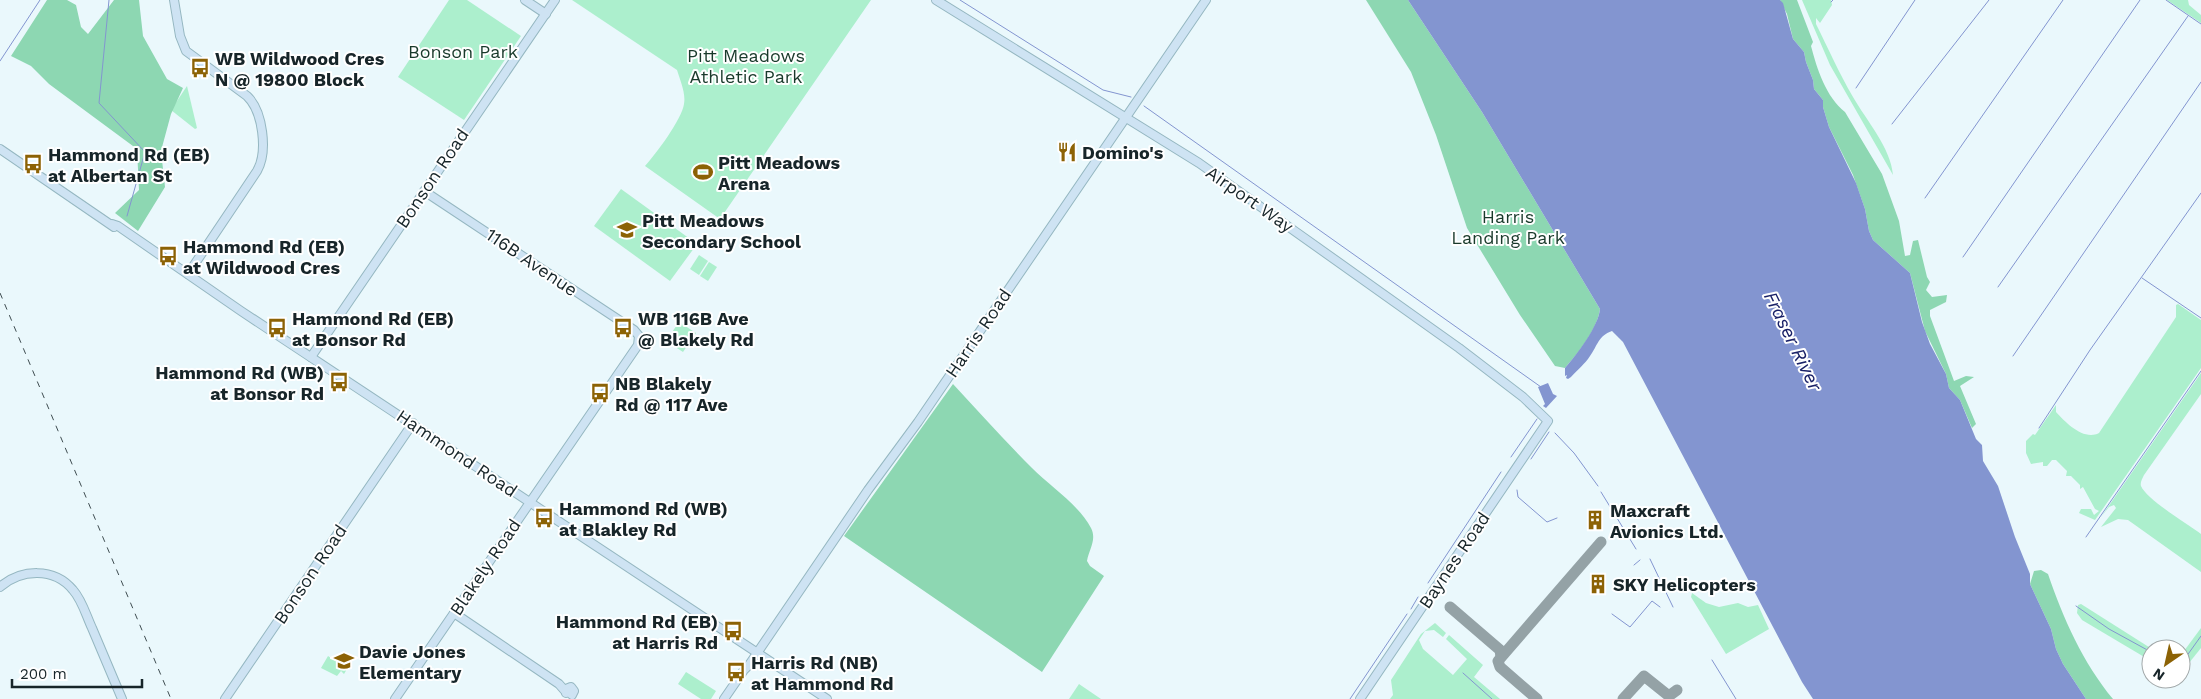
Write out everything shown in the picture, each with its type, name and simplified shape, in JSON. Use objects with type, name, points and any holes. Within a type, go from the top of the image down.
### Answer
[{"type":"street","points":[[174,0],[180,36],[186,51],[247,96],[253,104],[260,117],[262,154],[262,162],[257,171],[188,274]]},
{"type":"street","points":[[525,0],[546,14]]},
{"type":"street","name":"Bonson Road","points":[[311,357],[555,0]]},
{"type":"street","name":"Airport Way","points":[[936,0],[1199,163],[1459,348],[1511,387],[1548,422]]},
{"type":"street","name":"Harris Road","points":[[724,699],[750,664],[1206,0]]},
{"type":"street","name":"Hammond Road","points":[[0,149],[827,699]]},
{"type":"street","name":"116B Avenue","points":[[424,191],[608,313],[639,336]]},
{"type":"street","name":"Blakely Road","points":[[395,699],[638,345],[639,336]]},
{"type":"street","name":"Baynes Road","points":[[1360,699],[1548,422]]},
{"type":"street","name":"Bonson Road","points":[[225,699],[413,423]]},
{"type":"street","points":[[0,587],[18,576],[37,573],[58,579],[70,587],[81,603],[122,699]]},
{"type":"street","points":[[454,613],[558,684],[571,695]]},
{"type":"street","points":[[738,640],[747,651],[750,664]]},
{"type":"street","name":"Harris Road","points":[[729,699],[747,672],[750,664]]},
{"type":"green space","points":[[47,0],[67,0],[76,5],[81,27],[88,34],[114,0],[139,0],[143,36],[167,79],[183,88],[171,114],[161,151],[165,187],[138,231],[115,213],[139,190],[137,149],[49,84],[31,66],[11,56]]},
{"type":"green space","name":"Bonson Park","points":[[449,0],[467,0],[521,36],[464,120],[398,77]]},
{"type":"green space","name":"Pitt Meadows Athletic Park","points":[[572,0],[871,0],[720,219],[645,166],[668,136],[679,118],[684,104],[684,95],[677,70]]},
{"type":"green space","name":"Harris Landing Park","points":[[1366,0],[1408,0],[1482,112],[1600,309],[1591,333],[1565,368],[1555,366],[1520,315],[1467,228],[1436,135],[1411,72]]},
{"type":"green space","points":[[1780,0],[1797,0],[1813,42],[1811,46],[1816,64],[1827,91],[1845,112],[1882,174],[1899,221],[1905,256],[1910,255],[1913,241],[1918,240],[1927,277],[1930,282],[1926,290],[1932,297],[1947,295],[1946,302],[1930,310],[1930,316],[1954,381],[1966,376],[1974,377],[1960,386],[1976,424],[1972,428],[1960,400],[1949,388],[1946,374],[1925,331],[1910,273],[1873,240],[1853,175],[1829,127],[1823,107],[1823,100],[1814,89],[1804,52],[1793,39],[1787,14]]},
{"type":"green space","points":[[1802,0],[1831,0],[1832,5],[1820,23],[1816,18],[1816,24],[1838,70],[1883,145],[1888,155],[1893,175],[1830,65]]},
{"type":"green space","points":[[2167,0],[2188,0],[2189,5],[2201,15],[2201,23]]},
{"type":"green space","points":[[187,86],[197,128],[195,129],[171,110]]},
{"type":"green space","points":[[621,189],[697,244],[670,281],[594,226]]},
{"type":"green space","points":[[699,255],[708,261],[699,275],[690,269]]},
{"type":"green space","points":[[709,262],[717,267],[708,281],[700,276]]},
{"type":"green space","points":[[2178,304],[2201,320],[2201,368],[2095,520],[2079,513],[2081,509],[2091,509],[2094,515],[2099,511],[2095,509],[2083,487],[2080,489],[2080,485],[2071,476],[2066,476],[2067,471],[2056,460],[2052,460],[2047,466],[2043,466],[2043,462],[2031,464],[2026,453],[2026,441],[2033,434],[2035,435],[2056,405],[2056,412],[2076,430],[2087,435],[2099,433],[2176,317],[2176,305]]},
{"type":"green space","points":[[679,322],[696,333],[683,352],[666,341]]},
{"type":"green space","points":[[2201,373],[2201,394],[2144,475],[2141,485],[2159,505],[2201,534],[2201,572],[2128,520],[2118,519],[2101,527],[2116,508],[2114,505],[2109,507],[2101,517]]},
{"type":"green space","points":[[953,384],[1032,468],[1079,511],[1093,532],[1093,541],[1087,561],[1090,566],[1104,576],[1042,672],[844,536]]},
{"type":"green space","points":[[2041,570],[2048,574],[2060,607],[2083,655],[2113,699],[2086,699],[2063,664],[2056,649],[2051,629],[2030,584],[2034,571]]},
{"type":"green space","points":[[1692,593],[1706,603],[1719,607],[1738,603],[1748,607],[1758,605],[1769,629],[1726,654],[1691,597]]},
{"type":"green space","points":[[2081,604],[2141,642],[2141,655],[2082,620],[2077,613],[2078,605]]},
{"type":"green space","points":[[1435,623],[1446,633],[1443,637],[1434,630],[1425,631],[1419,640],[1423,649],[1453,675],[1467,659],[1446,639],[1449,635],[1483,665],[1474,677],[1500,699],[1390,699],[1393,695],[1391,680],[1421,634]]},
{"type":"green space","points":[[2201,628],[2201,648],[2191,660],[2191,642]]},
{"type":"green space","points":[[328,656],[347,669],[344,674],[341,671],[337,676],[321,668]]},
{"type":"green space","points":[[686,672],[716,691],[711,699],[701,699],[678,684]]},
{"type":"green space","points":[[1079,684],[1101,699],[1069,699]]},
{"type":"water","name":"Fraser River","points":[[1408,0],[1780,0],[1783,3],[1793,39],[1804,52],[1814,89],[1823,100],[1823,107],[1829,127],[1856,183],[1865,209],[1869,231],[1873,240],[1910,273],[1922,322],[1930,344],[1946,374],[1949,388],[1960,400],[1976,439],[1982,445],[1983,461],[1998,486],[2030,574],[2030,584],[2051,629],[2056,649],[2063,664],[2086,699],[1813,699],[1802,682],[1623,342],[1612,331],[1607,333],[1601,338],[1583,364],[1571,377],[1566,378],[1565,368],[1591,332],[1600,309],[1482,112]]},
{"type":"water","points":[[1548,383],[1553,394],[1557,396],[1546,408],[1543,406],[1545,404],[1538,387]]},
{"type":"waterway","points":[[0,61],[40,0]]},
{"type":"waterway","points":[[109,0],[99,103],[145,152],[127,216]]},
{"type":"waterway","points":[[960,0],[1103,90],[1131,97]]},
{"type":"waterway","points":[[1856,88],[1915,0]]},
{"type":"waterway","points":[[1892,124],[1989,0]]},
{"type":"waterway","points":[[1925,198],[2063,0]]},
{"type":"waterway","points":[[1963,257],[2140,0]]},
{"type":"waterway","points":[[2166,0],[2201,24]]},
{"type":"waterway","points":[[1998,287],[2188,16]]},
{"type":"waterway","points":[[2013,356],[2201,82]]},
{"type":"waterway","points":[[1144,106],[1541,387]]},
{"type":"waterway","points":[[2039,428],[2090,350],[2201,193]]},
{"type":"waterway","points":[[2142,278],[2201,318]]},
{"type":"waterway","points":[[2086,537],[2201,371]]},
{"type":"waterway","points":[[1511,457],[1537,419]]},
{"type":"waterway","points":[[1531,459],[1549,432]]},
{"type":"waterway","points":[[1555,433],[1574,453],[1598,486]]},
{"type":"waterway","points":[[1428,583],[1501,472]]},
{"type":"waterway","points":[[1517,490],[1518,497],[1547,522],[1557,518]]},
{"type":"waterway","points":[[1601,492],[1636,549]]},
{"type":"waterway","points":[[1650,559],[1673,607]]},
{"type":"waterway","points":[[1634,565],[1640,560]]},
{"type":"waterway","points":[[1411,609],[1418,597]]},
{"type":"waterway","points":[[1612,614],[1630,627],[1652,601],[1660,607]]},
{"type":"waterway","points":[[2076,606],[2109,629],[2141,647]]},
{"type":"waterway","points":[[1350,699],[1407,614]]},
{"type":"waterway","points":[[2191,650],[2201,636]]},
{"type":"waterway","points":[[1712,660],[1736,699]]},
{"type":"waterway","points":[[1463,673],[1492,699]]},
{"type":"taxiway","points":[[1537,699],[1500,667],[1498,661],[1601,542]]},
{"type":"taxiway","points":[[1450,607],[1500,650],[1501,657]]},
{"type":"taxiway","points":[[1623,699],[1644,676],[1669,696],[1677,690]]},
{"type":"railway","points":[[0,293],[171,699]]},
{"type":"place","name":"WB Wildwood Cres N @ 19800 Block","points":[[200,68]]},
{"type":"place","name":"Domino's","points":[[1067,152]]},
{"type":"place","name":"Hammond Rd (EB) at Albertan St","points":[[33,164]]},
{"type":"place","name":"Pitt Meadows Arena","points":[[703,172]]},
{"type":"place","name":"Pitt Meadows Secondary School","points":[[627,230]]},
{"type":"place","name":"Hammond Rd (EB) at Wildwood Cres","points":[[168,256]]},
{"type":"place","name":"Hammond Rd (EB) at Bonsor Rd","points":[[277,328]]},
{"type":"place","name":"WB 116B Ave @ Blakely Rd","points":[[623,328]]},
{"type":"place","name":"Hammond Rd (WB) at Bonsor Rd","points":[[339,382]]},
{"type":"place","name":"NB Blakely Rd @ 117 Ave","points":[[600,393]]},
{"type":"place","name":"Hammond Rd (WB) at Blakley Rd","points":[[544,518]]},
{"type":"place","name":"Maxcraft Avionics Ltd.","points":[[1595,520]]},
{"type":"place","name":"SKY Helicopters","points":[[1598,584]]},
{"type":"place","name":"Hammond Rd (EB) at Harris Rd","points":[[733,631]]},
{"type":"place","name":"Davie Jones Elementary","points":[[344,661]]},
{"type":"place","name":"Harris Rd (NB) at Hammond Rd","points":[[736,672]]}]
